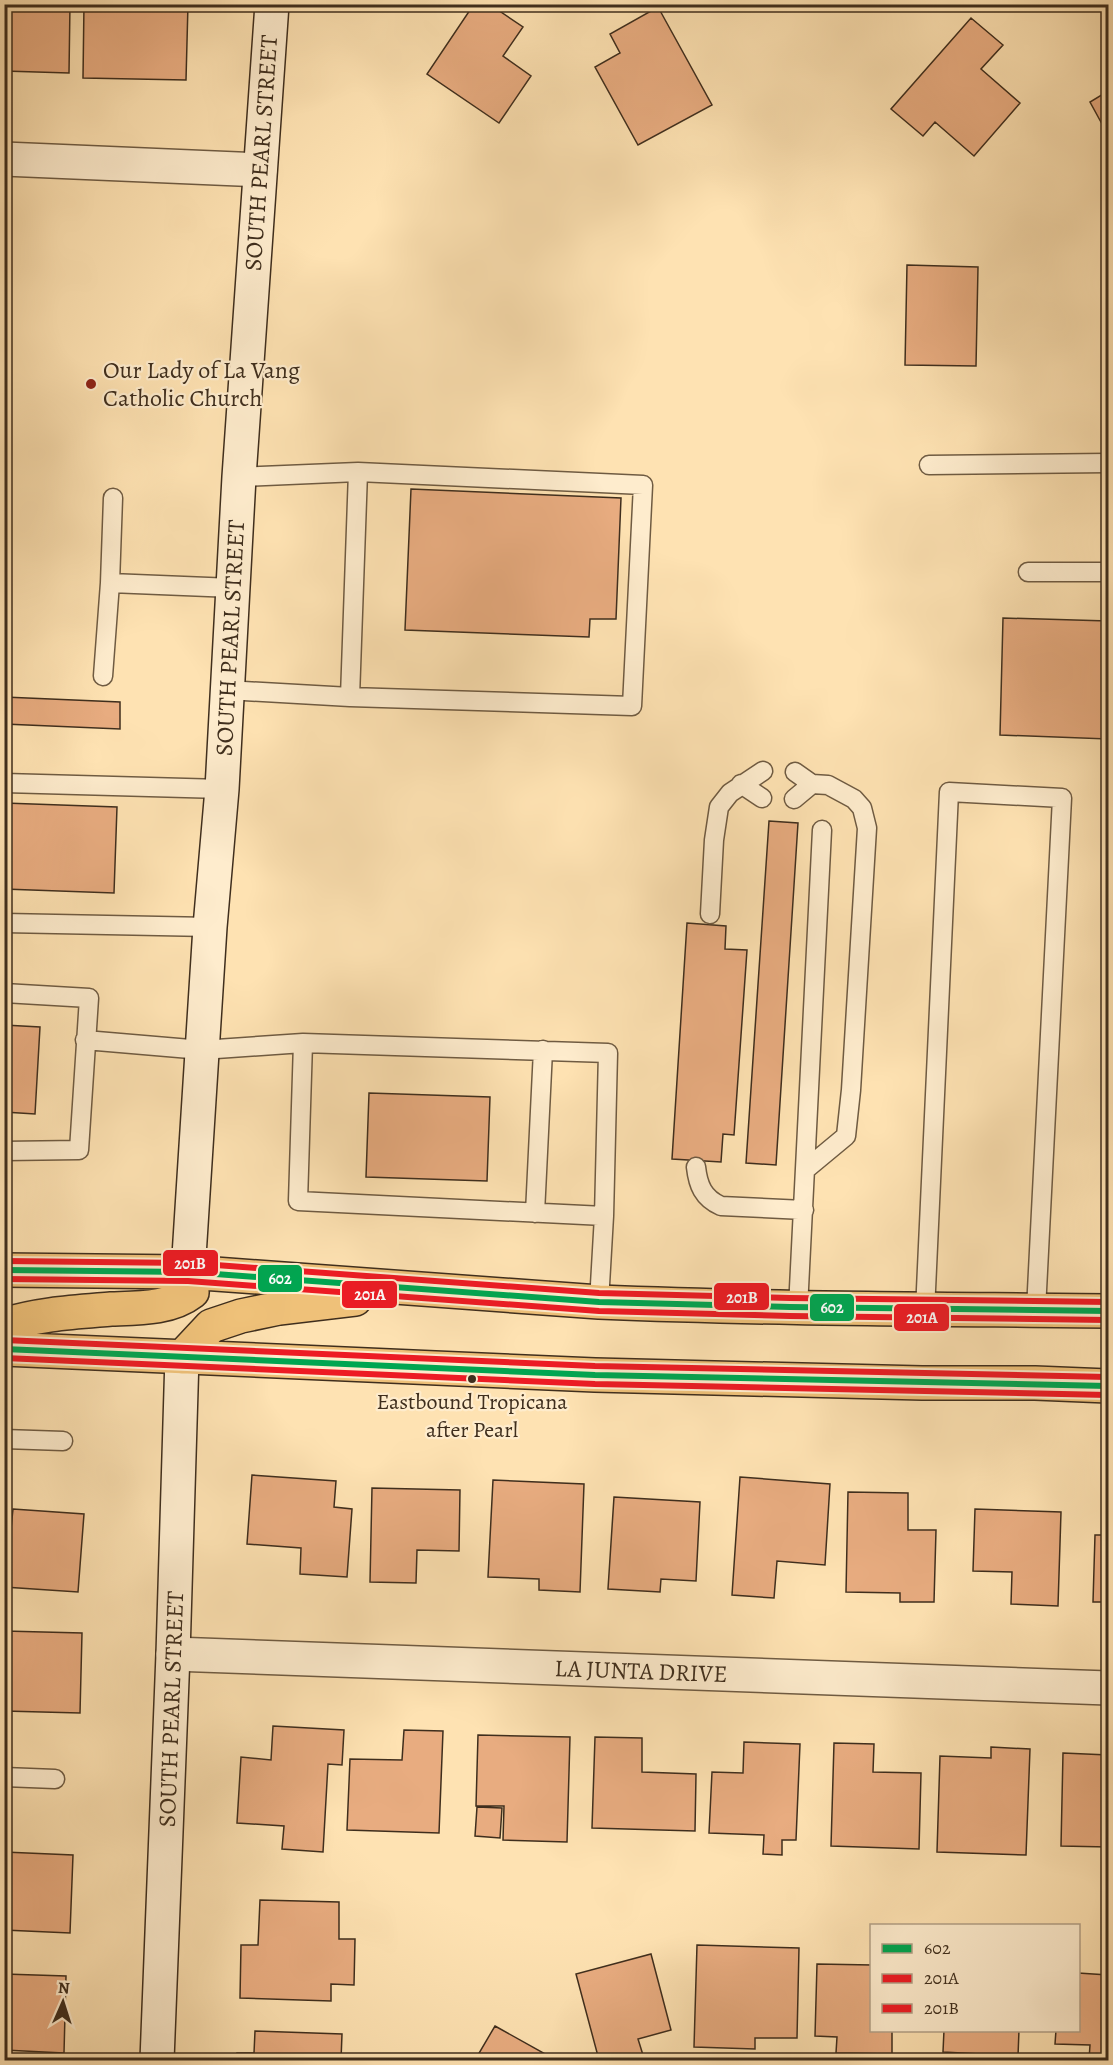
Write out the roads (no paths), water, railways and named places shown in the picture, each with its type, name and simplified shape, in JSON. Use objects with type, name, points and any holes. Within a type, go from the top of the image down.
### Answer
[{"type":"main road","points":[[4,1270],[188,1272],[599,1302],[925,1311],[1108,1311]]},
{"type":"main road","points":[[4,1324],[68,1314],[141,1308],[182,1299],[192,1292],[188,1272]]},
{"type":"main road","points":[[182,1357],[211,1326],[241,1316],[279,1308],[431,1290]]},
{"type":"main road","points":[[4,1349],[640,1376],[1108,1386]]},
{"type":"main road","points":[[1035,1383],[1108,1366]]},
{"type":"street","name":"SOUTH PEARL STREET","points":[[188,1272],[210,927],[222,789],[239,477],[272,4]]},
{"type":"street","points":[[4,159],[260,170]]},
{"type":"street","name":"SOUTH PEARL STREET","points":[[157,2061],[182,1357]]},
{"type":"street","name":"LA JUNTA DRIVE","points":[[173,1654],[1108,1689]]},
{"type":"lane","points":[[929,465],[1108,463]]},
{"type":"lane","points":[[350,697],[358,472]]},
{"type":"lane","points":[[227,690],[350,697],[632,706],[643,485],[358,472],[239,477]]},
{"type":"lane","points":[[104,676],[113,498]]},
{"type":"lane","points":[[1028,572],[1108,572]]},
{"type":"lane","points":[[110,582],[233,588]]},
{"type":"lane","points":[[710,914],[714,840],[719,807],[730,793],[762,771]]},
{"type":"lane","points":[[795,772],[812,784],[828,785],[854,800],[862,808],[867,828],[852,1090],[846,1136],[805,1170]]},
{"type":"lane","points":[[4,783],[222,789]]},
{"type":"lane","points":[[741,784],[762,798]]},
{"type":"lane","points":[[794,799],[812,784]]},
{"type":"lane","points":[[925,1311],[949,792],[1062,798],[1036,1311]]},
{"type":"lane","points":[[798,1308],[822,830]]},
{"type":"lane","points":[[4,923],[210,927]]},
{"type":"lane","points":[[4,993],[88,998],[79,1150],[4,1151]]},
{"type":"lane","points":[[85,1040],[202,1050],[303,1043],[608,1053],[604,1216],[599,1302]]},
{"type":"lane","points":[[303,1043],[298,1202],[604,1216]]},
{"type":"lane","points":[[535,1213],[543,1050]]},
{"type":"lane","points":[[696,1167],[697,1182],[713,1202],[721,1206],[804,1210]]},
{"type":"lane","points":[[4,1439],[63,1441]]},
{"type":"lane","points":[[4,1777],[55,1779]]},
{"type":"place","name":"Our Lady of La Vang Catholic Church","points":[[91,384]]},
{"type":"place","name":"Eastbound Tropicana after Pearl","points":[[472,1379]]}]
